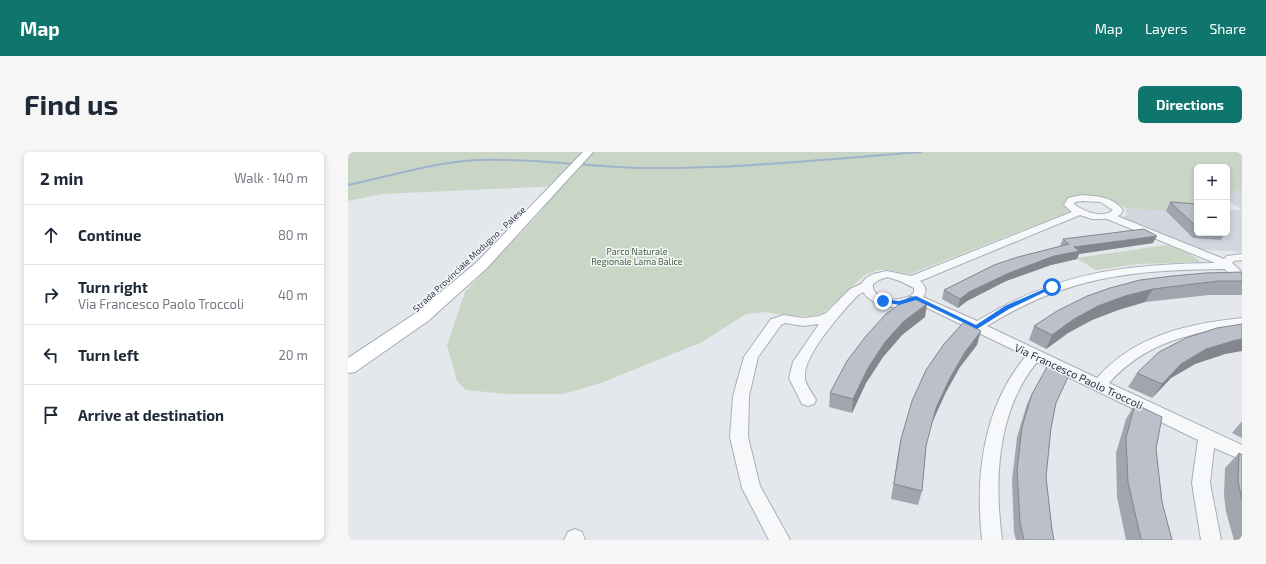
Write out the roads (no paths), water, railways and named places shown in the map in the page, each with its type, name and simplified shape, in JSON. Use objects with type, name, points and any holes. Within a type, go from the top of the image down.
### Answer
[{"type":"main road","name":"Strada Provinciale Modugno - Palese","points":[[348,367],[384,344],[427,313],[482,265],[581,152]]},
{"type":"main road","name":"Strada Provinciale Modugno - Palese","points":[[348,356],[407,317],[456,274],[588,152]]},
{"type":"street","points":[[1108,216],[1117,213],[1118,210],[1111,204],[1089,198],[1071,200],[1069,205],[1080,212],[1108,216],[1227,265],[1242,277]]},
{"type":"street","points":[[912,280],[1080,212]]},
{"type":"street","points":[[1227,265],[1231,258],[1242,257]]},
{"type":"street","points":[[977,327],[1007,307],[1029,296],[1077,280],[1148,268],[1227,265]]},
{"type":"street","points":[[808,400],[797,378],[800,362],[831,316],[854,292],[866,286],[873,278],[880,275],[896,275],[912,280],[919,288],[919,292],[916,298],[899,303],[883,301],[870,294],[866,286]]},
{"type":"street","name":"Via Francesco Paolo Troccoli","points":[[916,298],[1242,453]]},
{"type":"street","points":[[780,540],[751,488],[739,437],[741,396],[751,357],[776,322],[784,319],[803,322],[821,320],[831,316]]},
{"type":"street","points":[[1098,385],[1109,371],[1124,358],[1146,345],[1200,327],[1242,322]]},
{"type":"street","points":[[992,540],[989,526],[990,489],[992,456],[997,427],[1003,405],[1012,386],[1035,355]]},
{"type":"street","points":[[1207,437],[1200,483],[1211,540]]},
{"type":"waterway","points":[[348,185],[429,166],[478,160],[520,160],[623,167],[679,168],[782,163],[921,152]]},
{"type":"park label","name":"Parco Naturale Regionale Lama Balice","points":[[637,256]]}]
